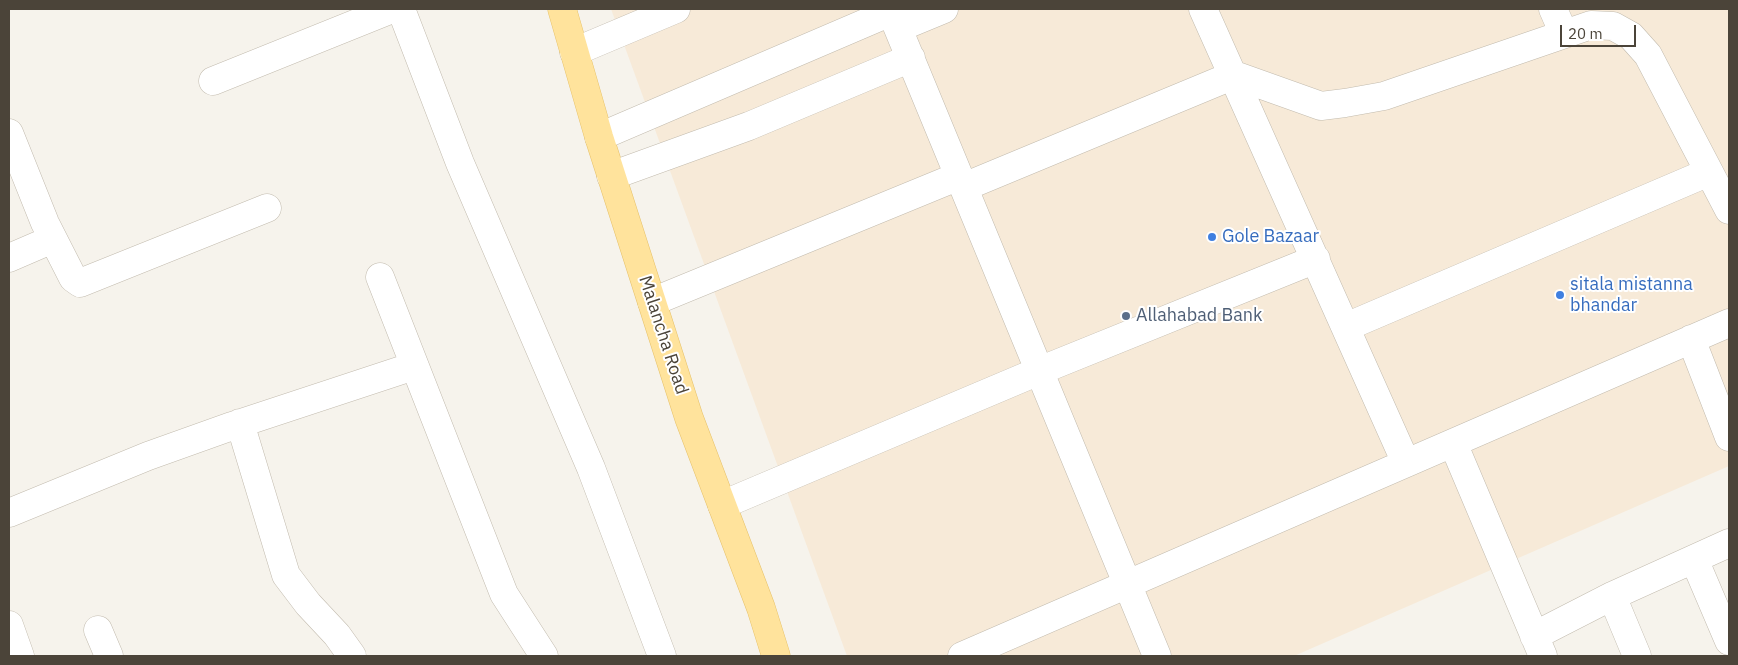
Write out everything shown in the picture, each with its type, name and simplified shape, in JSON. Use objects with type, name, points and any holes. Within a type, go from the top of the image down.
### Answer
[{"type":"main road","name":"Malancha Road","points":[[562,9],[611,176],[689,418],[761,608],[776,656]]},
{"type":"street","points":[[213,81],[392,9]]},
{"type":"street","points":[[401,9],[460,163],[592,468],[662,656]]},
{"type":"street","points":[[574,52],[676,9]]},
{"type":"street","points":[[599,137],[893,16],[944,9]]},
{"type":"street","points":[[1203,9],[1406,463]]},
{"type":"street","points":[[1553,9],[1564,34]]},
{"type":"street","points":[[893,16],[1157,656]]},
{"type":"street","points":[[652,302],[1234,75],[1321,106],[1384,96],[1591,25],[1612,26],[1631,36],[1648,55],[1729,210]]},
{"type":"street","points":[[611,176],[750,126],[911,58]]},
{"type":"street","points":[[9,133],[54,239],[73,278],[80,283],[267,208]]},
{"type":"street","points":[[1346,327],[1710,172]]},
{"type":"street","points":[[9,258],[54,239]]},
{"type":"street","points":[[722,505],[1039,372],[1316,259]]},
{"type":"street","points":[[380,277],[504,594],[544,656]]},
{"type":"street","points":[[962,656],[1127,586],[1729,323]]},
{"type":"street","points":[[1691,339],[1729,437]]},
{"type":"street","points":[[9,513],[148,456],[240,423],[414,366]]},
{"type":"street","points":[[240,423],[286,575],[308,604],[337,635],[352,656]]},
{"type":"street","points":[[1453,442],[1538,646],[1612,596],[1729,543]]},
{"type":"street","points":[[1694,559],[1729,641]]},
{"type":"street","points":[[1612,596],[1637,656]]},
{"type":"street","points":[[9,624],[20,656]]},
{"type":"street","points":[[98,630],[109,656]]},
{"type":"shaded area","name":"Gole Bazaar","points":[[611,9],[1729,9],[1729,466],[1294,656],[847,656]]},
{"type":"place","name":"Gole Bazaar","points":[[1212,237]]},
{"type":"place","name":"sitala mistanna bhandar","points":[[1560,295]]},
{"type":"place","name":"Allahabad Bank","points":[[1126,316]]}]
